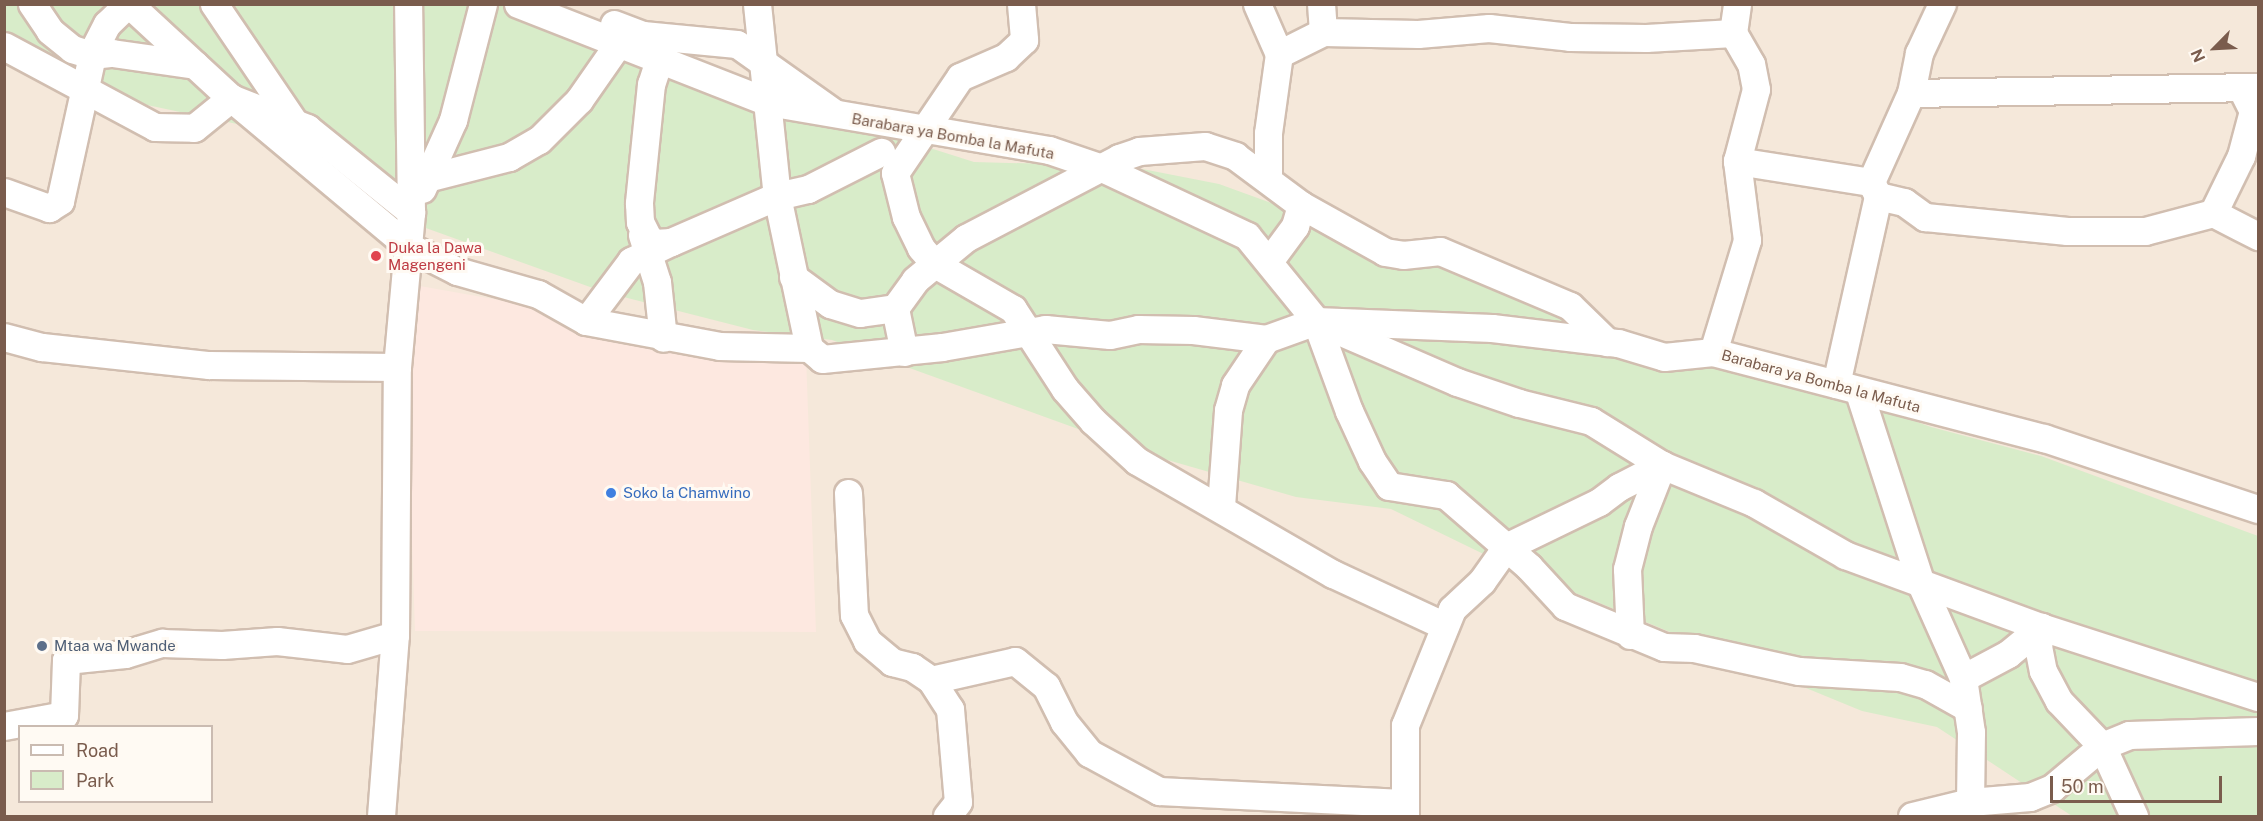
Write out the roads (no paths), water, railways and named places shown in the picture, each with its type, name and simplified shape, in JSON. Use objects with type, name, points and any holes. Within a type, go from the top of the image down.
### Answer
[{"type":"street","points":[[32,4],[50,31],[72,49],[92,55],[112,53],[196,65]]},
{"type":"street","points":[[4,192],[49,208],[60,201],[92,55],[107,24],[128,4],[231,98],[408,246],[457,271],[538,294],[586,321],[663,338],[719,346],[808,348],[822,359],[836,360],[852,355],[904,352],[1045,329],[1110,335],[1138,329],[1193,330],[1266,339],[1316,321],[1410,362],[1519,403],[1591,421],[1662,465],[1754,504],[1845,555],[2041,627],[2259,697]]},
{"type":"street","points":[[214,4],[294,122]]},
{"type":"street","points":[[381,816],[395,635],[397,367],[411,212],[408,4]]},
{"type":"street","points":[[411,212],[453,120],[483,4]]},
{"type":"street","points":[[757,4],[777,196],[808,348]]},
{"type":"street","points":[[586,321],[632,261],[646,252],[777,196],[808,189],[888,162],[924,130],[960,77],[1006,57],[1024,40],[1021,4]]},
{"type":"street","points":[[1257,4],[1279,54],[1268,134],[1269,178]]},
{"type":"street","points":[[1321,4],[1323,32]]},
{"type":"street","points":[[1713,352],[1747,240],[1737,161],[1756,88],[1751,64],[1733,33],[1737,4]]},
{"type":"street","points":[[1941,4],[1918,53],[1911,93],[1875,189],[1847,388],[1921,584],[1963,678],[1968,708],[1968,809]]},
{"type":"street","points":[[530,9],[587,14],[643,35],[737,44],[763,61],[840,117],[888,162],[906,217],[921,248],[935,264],[1013,309],[1065,389],[1093,422],[1137,461],[1221,506],[1333,574],[1445,626]]},
{"type":"street","name":"Barabara ya Bomba la Mafuta","points":[[530,9],[768,102],[840,117],[1049,150],[1102,168],[1247,236],[1270,260],[1316,321],[1492,328],[1607,342],[1664,357],[1713,352],[2044,438],[2259,509]]},
{"type":"street","points":[[1279,54],[1323,32],[1418,34],[1490,28],[1570,37],[1646,38],[1733,33]]},
{"type":"street","points":[[427,178],[509,157],[539,140],[579,100],[618,44]]},
{"type":"street","points":[[4,46],[22,52],[84,91],[155,127],[194,128],[231,98]]},
{"type":"street","points":[[659,60],[651,84],[640,222],[646,252],[657,282],[663,338]]},
{"type":"street","points":[[1911,93],[2250,88],[2253,111],[2241,156],[2213,213]]},
{"type":"street","points":[[231,98],[294,122],[411,212]]},
{"type":"street","points":[[904,352],[896,308],[915,280],[966,238],[1139,151],[1205,146],[1235,156],[1269,178],[1301,205],[1384,252],[1440,251],[1570,306],[1607,342]]},
{"type":"street","points":[[1737,161],[1875,189],[1904,202],[1925,217],[1991,226],[2031,225],[2067,231],[2145,231],[2213,213],[2259,236]]},
{"type":"street","points":[[1270,260],[1295,226],[1301,205]]},
{"type":"street","points":[[640,222],[648,238],[656,243],[671,242]]},
{"type":"street","points":[[793,278],[830,304],[860,313],[896,308]]},
{"type":"street","points":[[1316,321],[1349,411],[1372,461],[1389,486],[1446,495],[1506,547],[1565,606],[1630,635],[1664,647],[1694,648],[1799,671],[1900,677],[1925,684],[1968,708]]},
{"type":"street","points":[[1410,326],[1400,339],[1401,351],[1410,362]]},
{"type":"street","points":[[4,338],[42,347],[209,365],[397,367]]},
{"type":"street","points":[[1221,506],[1228,410],[1235,385],[1266,339]]},
{"type":"street","points":[[931,680],[1015,661],[1046,686],[1064,722],[1089,753],[1159,791],[1404,810],[1405,725],[1452,609],[1482,581],[1506,547],[1599,502],[1619,487],[1662,465]]},
{"type":"street","points":[[1630,635],[1627,569],[1638,526],[1662,465]]},
{"type":"street","points":[[848,493],[855,615],[867,641],[892,662],[912,667],[931,680],[950,709],[958,802],[947,816]]},
{"type":"street","points":[[1963,678],[2008,654],[2041,627]]},
{"type":"street","points":[[2041,627],[2038,646],[2043,670],[2059,701],[2102,746],[2134,816]]},
{"type":"street","points":[[4,726],[64,715],[66,660],[125,654],[162,643],[222,645],[277,640],[347,649],[395,635]]},
{"type":"street","points":[[1912,816],[1968,809],[2030,797],[2052,788],[2102,746],[2129,735],[2159,732],[2259,732]]},
{"type":"street","points":[[1968,809],[1997,816]]},
{"type":"place","name":"Duka la Dawa Magengeni","points":[[376,256]]},
{"type":"place","name":"Soko la Chamwino","points":[[611,493]]},
{"type":"place","name":"Mtaa wa Mwande","points":[[42,646]]}]
